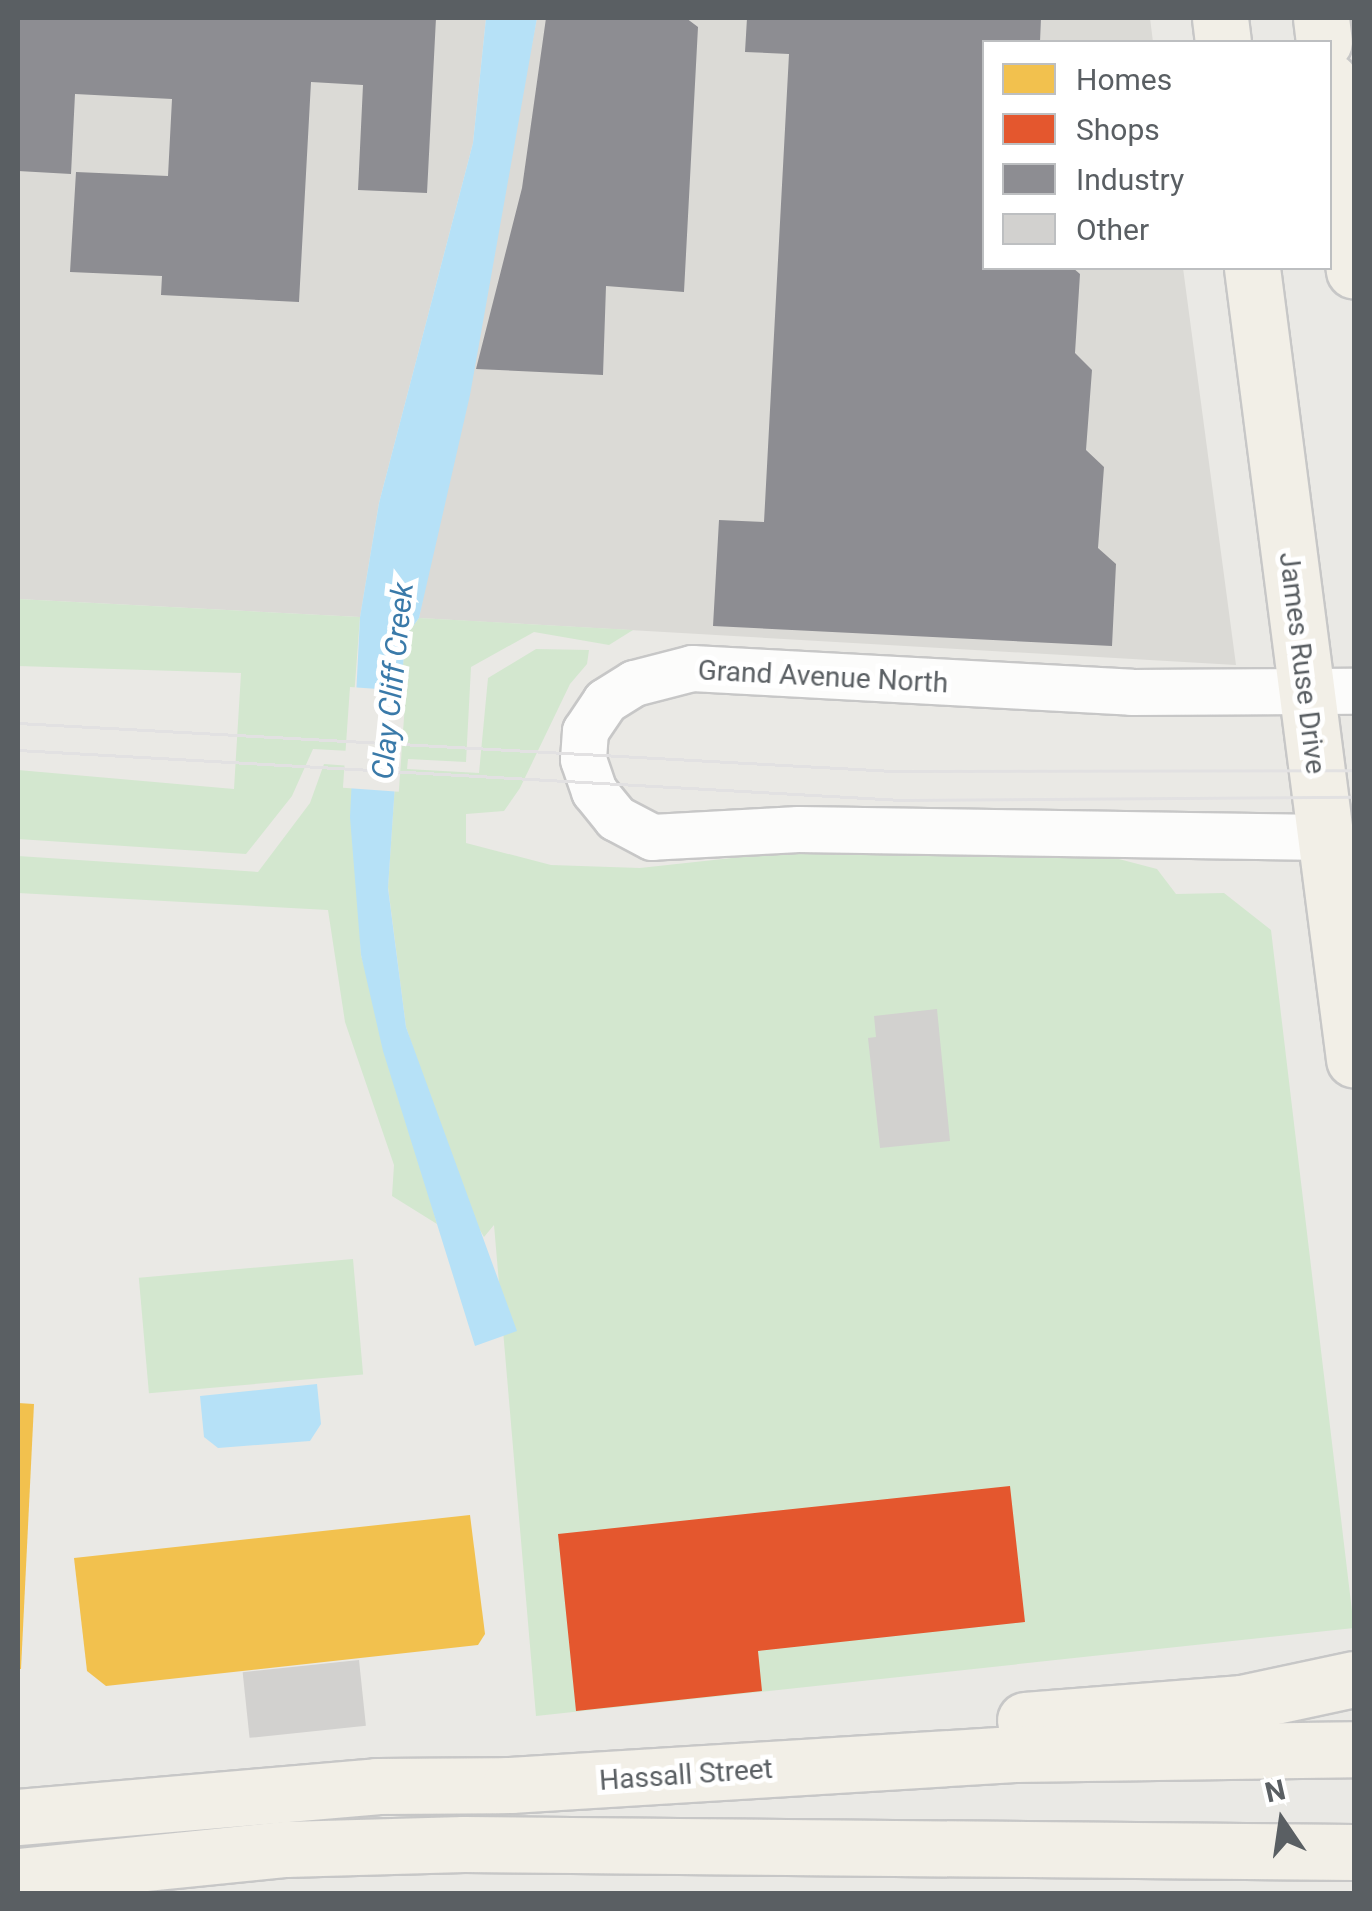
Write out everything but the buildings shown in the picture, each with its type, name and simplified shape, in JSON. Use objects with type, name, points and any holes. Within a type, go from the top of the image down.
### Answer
[{"type":"main road","points":[[1332,97],[1354,270]]},
{"type":"main road","name":"James Ruse Drive","points":[[1252,270],[1330,692],[1325,837],[1354,1059]]},
{"type":"main road","points":[[884,1762],[986,1723],[1242,1703],[1354,1679]]},
{"type":"main road","name":"Hassall Street","points":[[18,1817],[377,1786],[510,1785],[884,1762],[1354,1749]]},
{"type":"main road","points":[[18,1876],[286,1849],[447,1844],[1354,1852]]},
{"type":"street","name":"Grand Avenue North","points":[[1325,837],[798,829],[652,837],[616,818],[594,790],[583,759],[585,731],[605,702],[634,683],[692,668],[1131,692],[1330,692]]},
{"type":"shaded area","points":[[18,18],[486,18],[473,143],[379,503],[360,617],[18,599]]},
{"type":"shaded area","points":[[537,18],[1150,18],[1153,40],[982,40],[982,270],[1183,270],[1236,665],[419,618]]},
{"type":"green space","points":[[18,599],[360,617],[350,751],[313,749],[292,796],[246,854],[18,839],[18,770],[234,789],[241,673],[18,666]]},
{"type":"green space","points":[[419,618],[633,630],[609,645],[534,632],[471,667],[466,762],[408,759],[407,769],[479,773],[488,678],[536,649],[589,650],[587,664],[570,684],[520,788],[504,811],[466,814],[466,843],[551,865],[640,868],[797,851],[1115,858],[1157,869],[1176,894],[1224,893],[1271,930],[1354,1628],[536,1716],[494,1225],[484,1237],[468,1210],[406,1027],[388,887],[405,637]]},
{"type":"green space","points":[[324,764],[351,766],[361,955],[437,1224],[392,1196],[394,1165],[345,1022],[328,910],[18,893],[18,856],[258,872],[310,803]]},
{"type":"green space","points":[[353,1259],[363,1375],[149,1393],[139,1278]]},
{"type":"water","name":"Clay Cliff Creek","points":[[486,18],[537,18],[470,395],[419,618],[405,637],[388,888],[406,1027],[517,1331],[475,1346],[383,1051],[361,955],[350,817],[360,617],[379,503],[473,143]]},
{"type":"water","points":[[317,1384],[321,1424],[310,1441],[218,1448],[204,1437],[200,1396]]},
{"type":"pier","points":[[350,687],[406,691],[399,792],[343,788]]},
{"type":"tram line","points":[[18,723],[894,771],[1354,770]]},
{"type":"tram line","points":[[18,750],[902,800],[1354,797]]}]
